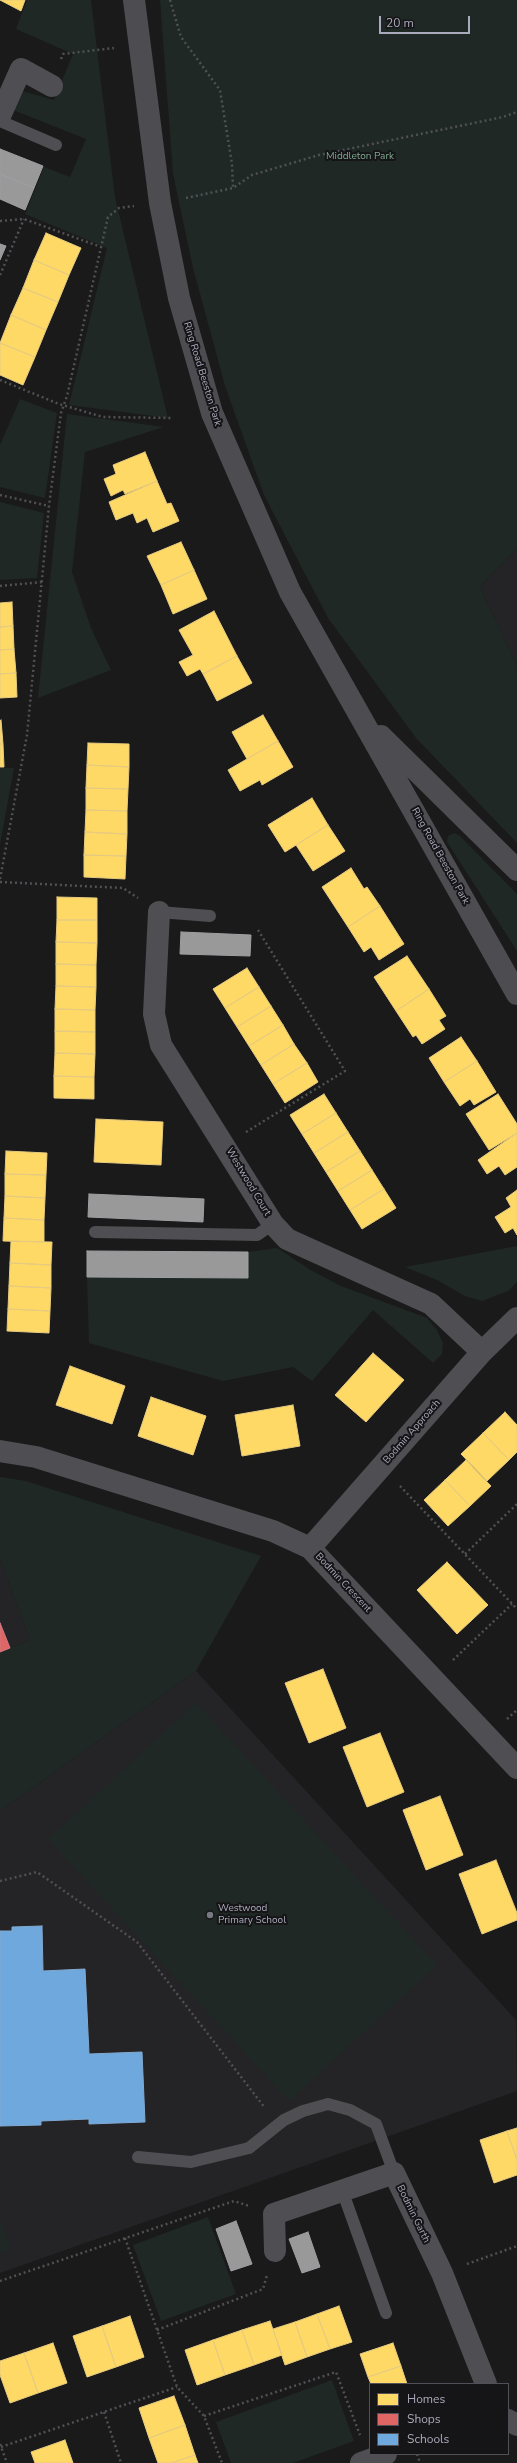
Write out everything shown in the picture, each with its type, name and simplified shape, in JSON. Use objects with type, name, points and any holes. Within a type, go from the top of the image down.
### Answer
[{"type":"street","name":"Ring Road Beeston Park","points":[[134,0],[138,45],[160,203],[179,298],[212,413],[290,592],[517,994]]},
{"type":"street","points":[[0,116],[21,69],[52,86]]},
{"type":"street","name":"Ring Road Beeston Park","points":[[362,718],[517,870]]},
{"type":"street","name":"Westwood Court","points":[[159,912],[154,1014],[161,1046],[225,1145],[273,1224],[287,1239],[431,1304],[482,1352]]},
{"type":"street","name":"Bodmin Approach","points":[[310,1548],[482,1352],[517,1318]]},
{"type":"street","name":"Bodmin Crescent","points":[[0,1451],[36,1457],[73,1468],[273,1531],[310,1548],[517,1768]]},
{"type":"street","name":"Bodmin Garth","points":[[274,2214],[394,2173],[442,2273],[486,2383]]},
{"type":"street","points":[[274,2214],[275,2251]]},
{"type":"lane","points":[[0,121],[56,145]]},
{"type":"lane","points":[[159,912],[210,916]]},
{"type":"lane","points":[[95,1232],[257,1235],[273,1224]]},
{"type":"lane","points":[[138,2157],[191,2162],[249,2148],[278,2124],[303,2111],[328,2104],[350,2110],[376,2124],[394,2173]]},
{"type":"lane","points":[[342,2190],[386,2313]]},
{"type":"path","points":[[170,0],[181,37],[220,90],[232,164],[233,188]]},
{"type":"path","points":[[52,86],[62,54],[138,45]]},
{"type":"path","points":[[0,878],[27,734],[49,506],[61,413],[108,217],[119,208],[160,203],[233,188],[252,174],[319,154],[502,117],[517,112]]},
{"type":"path","points":[[0,221],[24,219],[101,247]]},
{"type":"path","points":[[0,275],[24,219]]},
{"type":"path","points":[[0,380],[64,405],[103,417],[173,418]]},
{"type":"path","points":[[0,495],[49,506]]},
{"type":"path","points":[[0,586],[42,582]]},
{"type":"path","points":[[0,882],[124,888],[159,912]]},
{"type":"path","points":[[225,1145],[344,1071],[258,930]]},
{"type":"path","points":[[381,1467],[517,1609]]},
{"type":"path","points":[[465,1554],[517,1504]]},
{"type":"path","points":[[433,1679],[512,1604]]},
{"type":"path","points":[[0,1881],[37,1872],[136,1942],[278,2124]]},
{"type":"path","points":[[0,2281],[234,2201],[274,2214]]},
{"type":"path","points":[[125,2238],[177,2387],[204,2416],[222,2463]]},
{"type":"path","points":[[442,2273],[517,2246]]},
{"type":"path","points":[[157,2330],[263,2289],[275,2251]]},
{"type":"path","points":[[204,2416],[336,2372],[369,2452]]},
{"type":"path","points":[[7,2463],[1,2445],[177,2387]]},
{"type":"path","points":[[104,2412],[121,2463]]},
{"type":"shaded area","points":[[517,548],[517,666],[480,587]]},
{"type":"shaded area","points":[[0,1559],[30,1640],[0,1652]]},
{"type":"shaded area","name":"Westwood Primary School","points":[[196,1671],[516,2020],[517,2091],[0,2273],[0,1811]]},
{"type":"green space","points":[[27,0],[91,0],[115,197],[168,418],[69,405],[107,248],[25,214],[44,167],[70,177],[86,139],[3,106],[11,88],[54,100],[73,54],[16,29]]},
{"type":"green space","name":"Middleton Park","points":[[160,0],[517,0],[517,548],[480,587],[517,666],[517,843],[416,738],[328,618],[264,495],[225,386],[193,268],[173,174]]},
{"type":"green space","points":[[20,399],[57,413],[45,498],[0,487],[0,445]]},
{"type":"green space","points":[[67,414],[164,427],[85,452],[72,572],[91,628],[111,670],[38,698]]},
{"type":"green space","points":[[0,502],[44,513],[37,578],[0,580]]},
{"type":"green space","points":[[0,768],[14,768],[0,845]]},
{"type":"green space","points":[[454,833],[460,836],[517,894],[517,951],[447,842],[448,836]]},
{"type":"green space","points":[[517,1246],[517,1282],[508,1291],[482,1301],[465,1296],[437,1280],[405,1267]]},
{"type":"green space","points":[[277,1248],[309,1269],[341,1286],[427,1318],[437,1330],[443,1343],[442,1354],[433,1363],[373,1310],[312,1381],[293,1367],[223,1381],[89,1343],[87,1277],[247,1278],[248,1252]]},
{"type":"green space","points":[[0,1477],[26,1481],[261,1556],[196,1671],[0,1811],[0,1652],[30,1640],[0,1559]]},
{"type":"green space","points":[[196,1703],[437,1965],[289,2101],[48,1839]]},
{"type":"green space","points":[[208,2217],[236,2294],[161,2321],[133,2245]]},
{"type":"green space","points":[[0,2220],[11,2249],[0,2253]]},
{"type":"green space","points":[[332,2380],[354,2441],[293,2463],[231,2463],[216,2422]]},
{"type":"building: Homes","points":[[0,0],[25,0],[21,11]]},
{"type":"building: Homes","points":[[46,233],[81,248],[69,275],[34,260]]},
{"type":"building: Homes","points":[[34,260],[69,275],[58,302],[23,288]]},
{"type":"building: Homes","points":[[23,288],[58,302],[46,330],[11,315]]},
{"type":"building: Homes","points":[[11,315],[46,330],[35,357],[0,343]]},
{"type":"building: Homes","points":[[0,343],[35,357],[23,385],[0,375]]},
{"type":"building: Homes","points":[[145,452],[157,481],[125,494],[123,490],[111,496],[104,479],[116,474],[113,465]]},
{"type":"building: Homes","points":[[157,481],[167,504],[171,503],[179,521],[153,532],[147,518],[137,523],[133,513],[116,520],[109,502]]},
{"type":"building: Homes","points":[[181,542],[194,570],[161,585],[147,556]]},
{"type":"building: Homes","points":[[194,570],[207,599],[173,614],[161,585]]},
{"type":"building: Homes","points":[[12,602],[13,626],[0,627],[0,603]]},
{"type":"building: Homes","points":[[214,611],[237,656],[203,674],[200,669],[187,676],[179,662],[193,655],[179,630]]},
{"type":"building: Homes","points":[[13,626],[14,649],[0,650],[0,627]]},
{"type":"building: Homes","points":[[14,649],[16,673],[0,674],[0,650]]},
{"type":"building: Homes","points":[[237,656],[252,683],[217,701],[203,674]]},
{"type":"building: Homes","points":[[16,673],[17,697],[0,698],[0,674]]},
{"type":"building: Homes","points":[[263,715],[278,741],[247,759],[232,732]]},
{"type":"building: Homes","points":[[1,720],[3,744],[0,744]]},
{"type":"building: Homes","points":[[278,741],[293,767],[262,785],[260,780],[240,791],[228,770]]},
{"type":"building: Homes","points":[[88,743],[129,744],[129,767],[87,765]]},
{"type":"building: Homes","points":[[0,744],[3,744],[4,767],[0,767]]},
{"type":"building: Homes","points":[[87,765],[129,767],[128,789],[86,788]]},
{"type":"building: Homes","points":[[86,788],[128,789],[127,811],[86,810]]},
{"type":"building: Homes","points":[[312,798],[328,825],[285,852],[268,825]]},
{"type":"building: Homes","points":[[86,810],[127,811],[127,834],[85,832]]},
{"type":"building: Homes","points":[[328,825],[345,851],[313,871],[296,845]]},
{"type":"building: Homes","points":[[85,832],[127,834],[126,856],[84,855]]},
{"type":"building: Homes","points":[[84,855],[126,856],[125,879],[84,877]]},
{"type":"building: Homes","points":[[351,868],[364,889],[367,887],[380,906],[348,927],[322,887]]},
{"type":"building: Homes","points":[[57,897],[97,898],[97,920],[57,920]]},
{"type":"building: Homes","points":[[380,906],[404,944],[379,960],[371,947],[364,952],[348,927]]},
{"type":"building: Homes","points":[[57,920],[97,920],[97,943],[56,942]]},
{"type":"building: Homes","points":[[56,942],[97,943],[96,965],[56,964]]},
{"type":"building: Homes","points":[[407,956],[429,989],[396,1011],[374,977]]},
{"type":"building: Homes","points":[[56,964],[96,965],[96,987],[56,986]]},
{"type":"building: Homes","points":[[247,968],[259,987],[225,1008],[213,989]]},
{"type":"building: Homes","points":[[56,986],[96,987],[95,1010],[55,1009]]},
{"type":"building: Homes","points":[[259,987],[271,1006],[237,1027],[225,1008]]},
{"type":"building: Homes","points":[[429,989],[446,1016],[439,1020],[445,1029],[422,1044],[416,1035],[413,1037],[396,1011]]},
{"type":"building: Homes","points":[[271,1006],[283,1025],[249,1046],[237,1027]]},
{"type":"building: Homes","points":[[55,1009],[95,1010],[95,1032],[55,1031]]},
{"type":"building: Homes","points":[[283,1025],[294,1044],[261,1065],[249,1046]]},
{"type":"building: Homes","points":[[55,1031],[95,1032],[95,1054],[55,1053]]},
{"type":"building: Homes","points":[[461,1037],[477,1061],[444,1082],[429,1058]]},
{"type":"building: Homes","points":[[294,1044],[307,1063],[273,1084],[261,1065]]},
{"type":"building: Homes","points":[[55,1053],[95,1054],[94,1077],[54,1076]]},
{"type":"building: Homes","points":[[477,1061],[496,1092],[474,1105],[470,1099],[460,1106],[444,1082]]},
{"type":"building: Homes","points":[[307,1063],[318,1082],[285,1103],[273,1084]]},
{"type":"building: Homes","points":[[54,1076],[94,1077],[94,1099],[54,1098]]},
{"type":"building: Homes","points":[[324,1094],[336,1113],[302,1134],[290,1115]]},
{"type":"building: Homes","points":[[498,1094],[517,1124],[517,1133],[489,1150],[466,1114]]},
{"type":"building: Homes","points":[[336,1113],[348,1132],[314,1153],[302,1134]]},
{"type":"building: Homes","points":[[96,1119],[163,1122],[161,1165],[94,1162]]},
{"type":"building: Homes","points":[[348,1132],[360,1151],[326,1172],[314,1153]]},
{"type":"building: Homes","points":[[517,1133],[517,1167],[505,1175],[499,1166],[487,1174],[478,1160]]},
{"type":"building: Homes","points":[[6,1151],[47,1153],[46,1175],[5,1174]]},
{"type":"building: Homes","points":[[360,1151],[372,1170],[338,1191],[326,1172]]},
{"type":"building: Homes","points":[[372,1170],[384,1189],[350,1210],[338,1191]]},
{"type":"building: Homes","points":[[5,1174],[46,1175],[45,1198],[5,1196]]},
{"type":"building: Homes","points":[[384,1189],[396,1208],[362,1229],[350,1210]]},
{"type":"building: Homes","points":[[517,1190],[517,1235],[513,1228],[505,1233],[495,1217],[511,1207],[506,1198]]},
{"type":"building: Homes","points":[[5,1196],[45,1198],[44,1220],[4,1218]]},
{"type":"building: Homes","points":[[4,1218],[44,1220],[44,1242],[3,1241]]},
{"type":"building: Homes","points":[[11,1241],[52,1242],[51,1265],[10,1263]]},
{"type":"building: Homes","points":[[10,1263],[51,1265],[51,1288],[9,1286]]},
{"type":"building: Homes","points":[[9,1286],[51,1288],[50,1311],[8,1309]]},
{"type":"building: Homes","points":[[8,1309],[50,1311],[49,1333],[7,1331]]},
{"type":"building: Homes","points":[[373,1353],[404,1380],[366,1422],[335,1395]]},
{"type":"building: Homes","points":[[70,1366],[125,1386],[112,1424],[56,1405]]},
{"type":"building: Homes","points":[[151,1397],[206,1416],[193,1455],[138,1436]]},
{"type":"building: Homes","points":[[293,1405],[300,1446],[242,1456],[235,1415]]},
{"type":"building: Homes","points":[[505,1412],[517,1425],[517,1452],[509,1460],[483,1433]]},
{"type":"building: Homes","points":[[483,1433],[509,1460],[487,1481],[461,1454]]},
{"type":"building: Homes","points":[[466,1460],[491,1486],[470,1506],[445,1480]]},
{"type":"building: Homes","points":[[445,1480],[470,1506],[448,1526],[424,1500]]},
{"type":"building: Homes","points":[[447,1562],[488,1605],[457,1634],[417,1590]]},
{"type":"building: Homes","points":[[323,1669],[346,1728],[309,1743],[285,1683]]},
{"type":"building: Homes","points":[[380,1733],[404,1792],[367,1807],[343,1747]]},
{"type":"building: Homes","points":[[440,1796],[463,1855],[426,1870],[403,1810]]},
{"type":"building: Homes","points":[[496,1860],[517,1913],[517,1920],[482,1934],[459,1874]]},
{"type":"building: Homes","points":[[517,2128],[517,2160],[507,2131]]},
{"type":"building: Homes","points":[[507,2131],[517,2160],[517,2175],[494,2183],[480,2140]]},
{"type":"building: Homes","points":[[339,2306],[352,2342],[330,2349],[317,2314]]},
{"type":"building: Homes","points":[[317,2314],[330,2349],[307,2357],[295,2322]]},
{"type":"building: Homes","points":[[130,2316],[144,2357],[116,2367],[102,2326]]},
{"type":"building: Homes","points":[[270,2321],[282,2355],[254,2365],[242,2330]]},
{"type":"building: Homes","points":[[295,2322],[307,2357],[285,2365],[273,2329]]},
{"type":"building: Homes","points":[[102,2326],[116,2367],[87,2377],[73,2336]]},
{"type":"building: Homes","points":[[242,2330],[254,2365],[225,2375],[213,2340]]},
{"type":"building: Homes","points":[[213,2340],[225,2375],[197,2385],[185,2350]]},
{"type":"building: Homes","points":[[53,2343],[67,2383],[38,2393],[24,2353]]},
{"type":"building: Homes","points":[[393,2343],[401,2366],[368,2377],[360,2354]]},
{"type":"building: Homes","points":[[24,2353],[38,2393],[10,2403],[0,2375],[0,2361]]},
{"type":"building: Homes","points":[[401,2366],[407,2383],[371,2383],[368,2377]]},
{"type":"building: Homes","points":[[174,2396],[185,2425],[149,2438],[139,2408]]},
{"type":"building: Homes","points":[[185,2425],[195,2455],[171,2463],[158,2463],[149,2438]]},
{"type":"building: Homes","points":[[65,2440],[73,2463],[35,2463],[31,2452]]},
{"type":"building: Homes","points":[[195,2455],[198,2463],[171,2463]]},
{"type":"building: Shops","points":[[0,1623],[10,1648],[0,1652]]},
{"type":"building: Schools","points":[[42,1926],[43,1971],[85,1969],[89,2054],[142,2052],[145,2122],[89,2124],[89,2119],[41,2121],[41,2125],[0,2126],[0,1931],[12,1931],[12,1927]]},
{"type":"building: Industry","points":[[0,149],[43,166],[34,188],[0,174]]},
{"type":"building: Industry","points":[[0,174],[34,188],[25,210],[0,199]]},
{"type":"building: Industry","points":[[0,244],[6,246],[0,260]]},
{"type":"building: Industry","points":[[181,932],[251,935],[250,956],[180,954]]},
{"type":"building: Industry","points":[[89,1194],[204,1199],[203,1222],[88,1217]]},
{"type":"building: Industry","points":[[87,1251],[248,1252],[248,1278],[87,1277]]},
{"type":"building: Industry","points":[[236,2221],[252,2264],[231,2271],[216,2229]]},
{"type":"building: Industry","points":[[308,2232],[320,2267],[302,2273],[289,2239]]},
{"type":"place","name":"Westwood Primary School","points":[[210,1915]]}]
